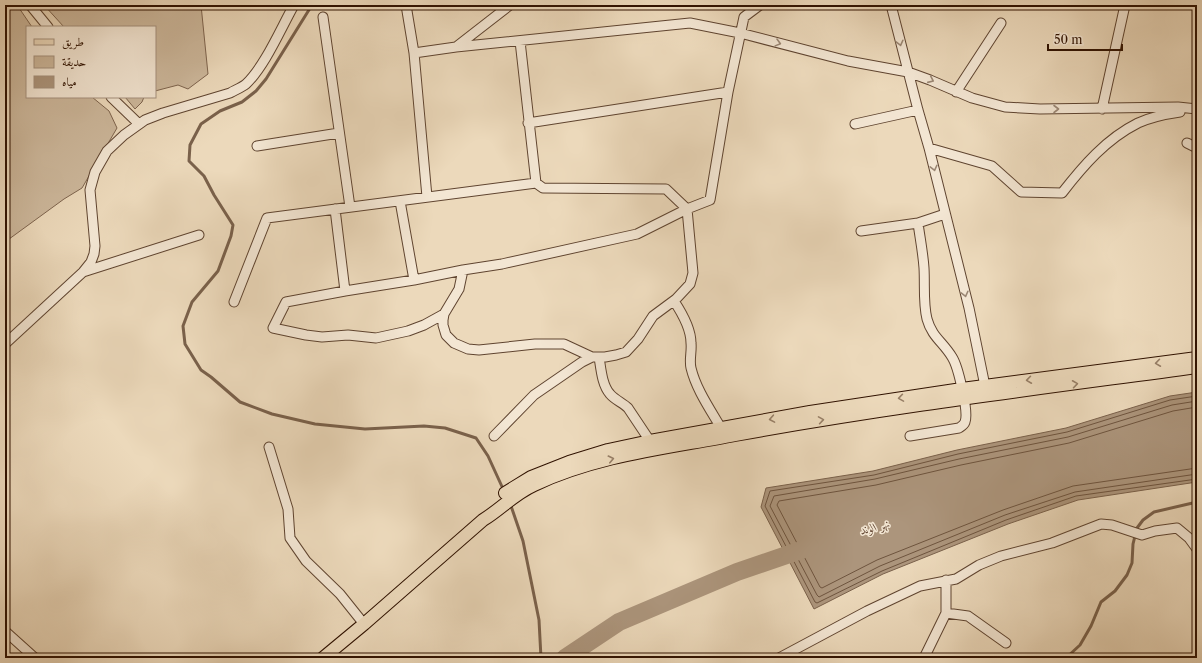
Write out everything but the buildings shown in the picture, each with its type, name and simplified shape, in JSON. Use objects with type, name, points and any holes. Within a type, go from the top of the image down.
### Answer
[{"type":"main road","points":[[986,391],[1197,358]]},
{"type":"main road","points":[[520,488],[531,477],[569,462],[608,450],[810,412],[1197,367]]},
{"type":"main road","points":[[323,658],[483,520],[489,510],[500,504],[507,492],[535,485],[572,470],[617,458],[963,394]]},
{"type":"street","points":[[30,5],[47,26]]},
{"type":"street","points":[[5,344],[83,272],[91,262],[94,254],[94,235],[90,190],[95,172],[107,151],[139,124],[159,114],[218,97],[239,89],[252,76],[268,52],[294,5]]},
{"type":"street","points":[[406,5],[414,53],[428,197]]},
{"type":"street","points":[[456,47],[510,5]]},
{"type":"street","points":[[444,314],[424,325],[408,331],[376,338],[348,335],[322,337],[273,328],[286,302],[502,264],[637,234],[687,209],[710,200],[728,92],[744,17],[760,5]]},
{"type":"street","points":[[891,5],[969,308],[986,391]]},
{"type":"street","points":[[1102,109],[1124,5]]},
{"type":"street","points":[[323,17],[350,207]]},
{"type":"street","points":[[414,53],[456,47],[690,23],[740,33],[828,56],[908,72],[983,102],[1005,107],[1034,109],[1197,108]]},
{"type":"street","points":[[956,92],[1001,23]]},
{"type":"street","points":[[520,41],[536,184]]},
{"type":"street","points":[[528,123],[728,92]]},
{"type":"street","points":[[112,98],[139,124]]},
{"type":"street","points":[[929,148],[992,166],[1021,192],[1062,193],[1082,167],[1107,143],[1122,132],[1139,122],[1197,108]]},
{"type":"street","points":[[855,124],[918,110]]},
{"type":"street","points":[[257,146],[339,133]]},
{"type":"street","points":[[1187,143],[1197,148]]},
{"type":"street","points":[[234,302],[267,218],[536,184],[543,188],[666,189],[687,209],[692,279],[690,284],[674,301],[653,316],[638,339],[626,352],[616,355],[596,357],[582,362],[534,395],[494,436]]},
{"type":"street","points":[[400,201],[414,280]]},
{"type":"street","points":[[335,209],[345,291]]},
{"type":"street","points":[[861,231],[918,223],[945,214]]},
{"type":"street","points":[[910,436],[959,428],[966,421],[963,394],[954,361],[946,348],[934,336],[928,321],[926,311],[924,267],[918,223]]},
{"type":"street","points":[[83,272],[199,235]]},
{"type":"street","points":[[463,270],[458,289],[444,314],[443,325],[446,335],[454,343],[468,349],[479,350],[535,344],[564,344],[596,357],[608,392],[628,408],[650,441]]},
{"type":"street","points":[[674,301],[683,314],[691,337],[690,363],[693,375],[702,396],[721,428]]},
{"type":"street","points":[[269,447],[288,509],[290,538],[306,561],[340,594],[364,624]]},
{"type":"street","points":[[779,658],[867,611],[920,586],[956,578],[1001,556],[1052,543],[1101,524],[1127,529],[1142,535],[1155,531],[1177,528],[1189,538],[1197,549]]},
{"type":"street","points":[[924,658],[946,613],[946,580]]},
{"type":"street","points":[[946,613],[968,616],[1006,642]]},
{"type":"street","points":[[5,631],[35,658]]},
{"type":"green space","points":[[5,5],[17,5],[31,26],[26,26],[26,98],[93,98],[109,111],[117,128],[82,188],[64,199],[5,242]]},
{"type":"green space","points":[[44,5],[201,5],[208,74],[188,89],[178,85],[156,91],[156,26],[63,26]]},
{"type":"green space","points":[[126,98],[144,98],[142,102],[135,109]]},
{"type":"water","points":[[1197,392],[1197,482],[1078,500],[1008,524],[883,574],[814,609],[761,507],[766,488],[873,471],[957,450],[1066,428],[1170,396]]},
{"type":"waterway","points":[[312,5],[266,79],[256,91],[242,102],[220,111],[201,124],[190,145],[189,161],[204,176],[233,225],[231,236],[218,271],[192,302],[183,326],[185,344],[201,370],[240,402],[272,414],[315,424],[365,429],[424,426],[445,428],[476,438],[488,456],[504,491]]},
{"type":"waterway","points":[[1066,658],[1080,645],[1091,626],[1101,602],[1115,591],[1127,575],[1132,563],[1133,544],[1137,528],[1143,520],[1154,512],[1197,502]]},
{"type":"waterway","points":[[510,503],[523,541],[539,620],[541,658]]},
{"type":"waterway","name":"نهر الوند","points":[[565,658],[619,622],[737,572],[810,547]]}]
